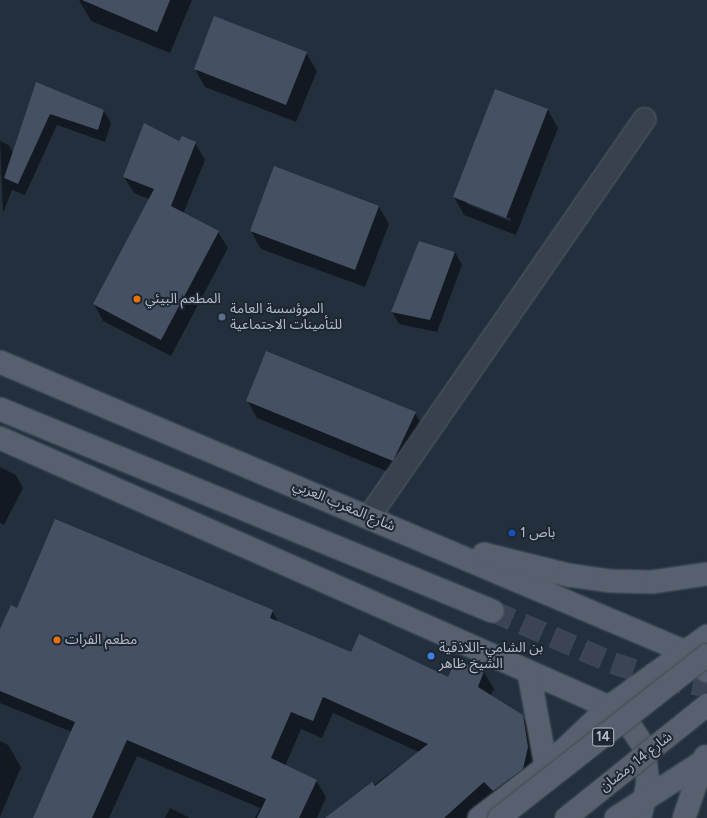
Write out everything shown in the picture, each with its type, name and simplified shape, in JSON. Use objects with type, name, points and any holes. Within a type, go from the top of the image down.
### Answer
[{"type":"main road","name":"شارع المغرب العربي","points":[[0,362],[697,654],[707,671]]},
{"type":"main road","points":[[0,409],[492,611]]},
{"type":"main road","points":[[0,438],[529,673],[609,707],[624,718],[644,747],[648,765],[642,809]]},
{"type":"main road","points":[[415,536],[568,575],[610,581],[652,582],[707,574]]},
{"type":"main road","points":[[479,818],[546,767],[609,707],[697,654],[707,636]]},
{"type":"main road","name":"14","points":[[499,818],[697,654]]},
{"type":"main road","points":[[529,673],[546,767]]},
{"type":"main road","name":"شارع 14 رمضان","points":[[566,818],[707,705]]},
{"type":"main road","points":[[616,818],[642,809],[706,757]]},
{"type":"main road","points":[[684,818],[706,757]]},
{"type":"street","points":[[369,517],[645,119]]},
{"type":"building","points":[[82,0],[170,0],[157,32]]},
{"type":"building","points":[[214,16],[307,52],[286,105],[194,69]]},
{"type":"building","points":[[36,82],[104,110],[98,130],[50,114],[18,184],[4,178]]},
{"type":"building","points":[[495,89],[548,109],[506,218],[453,197]]},
{"type":"building","points":[[144,123],[179,141],[182,136],[196,142],[171,206],[219,231],[161,340],[93,304],[154,189],[123,177]]},
{"type":"building","points":[[274,166],[379,206],[355,270],[250,231]]},
{"type":"building","points":[[419,241],[455,252],[430,320],[391,312]]},
{"type":"building","points":[[266,351],[416,412],[393,461],[246,401]]},
{"type":"building","points":[[55,519],[273,610],[270,618],[351,652],[359,634],[448,677],[456,659],[484,671],[478,687],[523,715],[528,747],[523,769],[493,791],[484,782],[444,818],[325,818],[372,782],[375,786],[428,744],[323,697],[313,721],[291,712],[271,758],[317,780],[299,818],[257,818],[266,799],[127,740],[92,818],[33,818],[75,722],[0,691],[0,629],[11,605],[17,608]]},
{"type":"tunnel","points":[[492,611],[613,663],[660,679],[707,686]]},
{"type":"place","name":"المطعم البيئي","points":[[137,299]]},
{"type":"place","name":"الموؤسسة العامة للتأمينات الاجتماعية","points":[[222,317]]},
{"type":"place","name":"باص 1","points":[[512,533]]},
{"type":"place","name":"مطعم الفرات","points":[[57,640]]},
{"type":"place","name":"بن الشامي-اللاذقية الشيخ ظاهر","points":[[431,656]]}]
